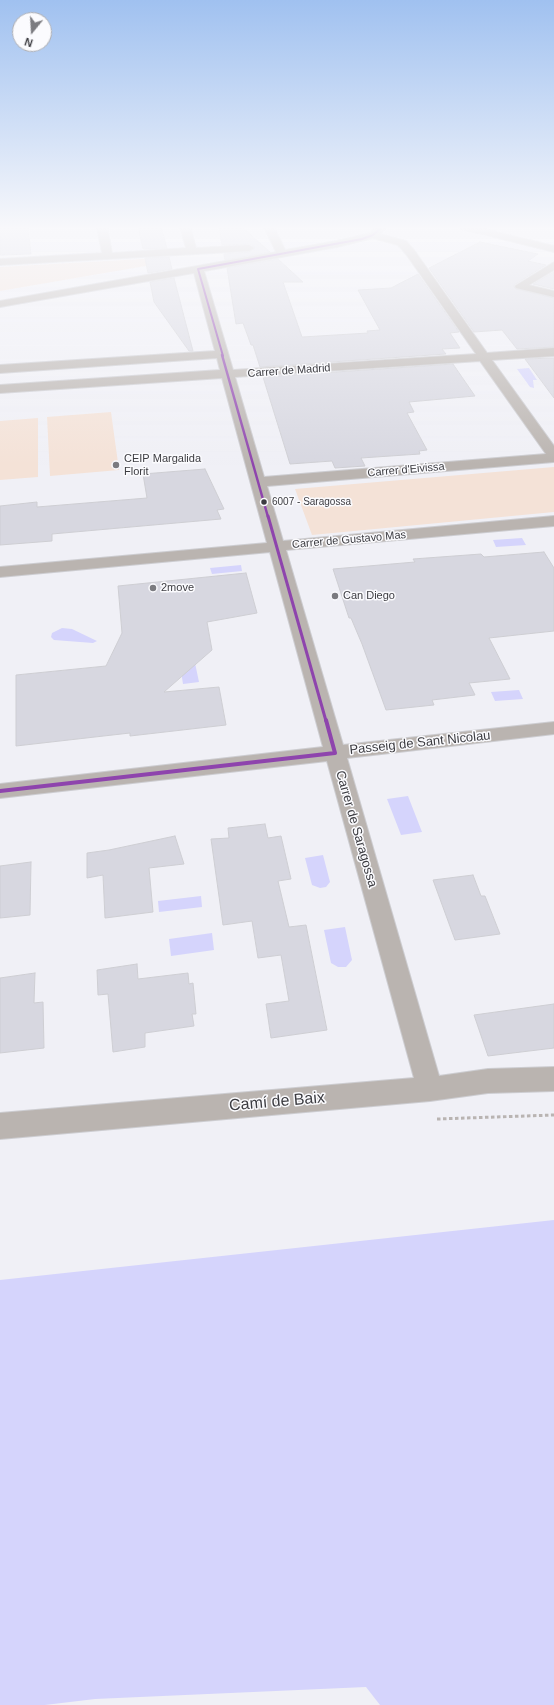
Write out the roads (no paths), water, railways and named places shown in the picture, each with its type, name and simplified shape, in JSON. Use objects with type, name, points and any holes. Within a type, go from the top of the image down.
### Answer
[{"type":"street","name":"Carrer de Saragossa","points":[[209,307],[430,1089]]},
{"type":"street","points":[[449,307],[554,457]]},
{"type":"street","name":"Carrer de Madrid","points":[[0,389],[228,375],[554,352]]},
{"type":"street","points":[[0,369],[222,354]]},
{"type":"street","name":"Carrer d'Eivissa","points":[[259,482],[554,457]]},
{"type":"street","name":"Carrer de Gustavo Mas","points":[[0,572],[554,521]]},
{"type":"street","name":"Passeig de Sant Nicolau","points":[[0,791],[554,728]]},
{"type":"street","name":"Camí de Baix","points":[[0,1126],[430,1089],[488,1081],[554,1079]]},
{"type":"water","points":[[529,368],[537,380],[533,380],[534,388],[530,387],[517,369]]},
{"type":"water","points":[[522,538],[526,545],[496,547],[493,540]]},
{"type":"water","points":[[241,565],[242,571],[212,574],[210,568]]},
{"type":"water","points":[[62,628],[72,629],[97,641],[93,643],[54,640],[51,637],[52,633]]},
{"type":"water","points":[[195,663],[199,682],[183,684],[180,665]]},
{"type":"water","points":[[519,690],[523,699],[495,701],[491,692]]},
{"type":"water","points":[[408,796],[422,832],[401,835],[387,799]]},
{"type":"water","points":[[323,855],[330,882],[326,887],[320,888],[312,885],[305,858]]},
{"type":"water","points":[[201,896],[202,907],[159,912],[158,901]]},
{"type":"water","points":[[345,927],[352,960],[346,967],[338,967],[331,963],[324,930]]},
{"type":"water","points":[[212,933],[214,950],[171,956],[169,939]]},
{"type":"water","points":[[554,1220],[554,1705],[380,1705],[366,1687],[95,1699],[45,1705],[0,1705],[0,1280]]},
{"type":"place","name":"CEIP Margalida Florit","points":[[116,465]]},
{"type":"place","name":"6007 - Saragossa","points":[[264,502]]},
{"type":"place","name":"2move","points":[[153,588]]},
{"type":"place","name":"Can Diego","points":[[335,596]]}]
